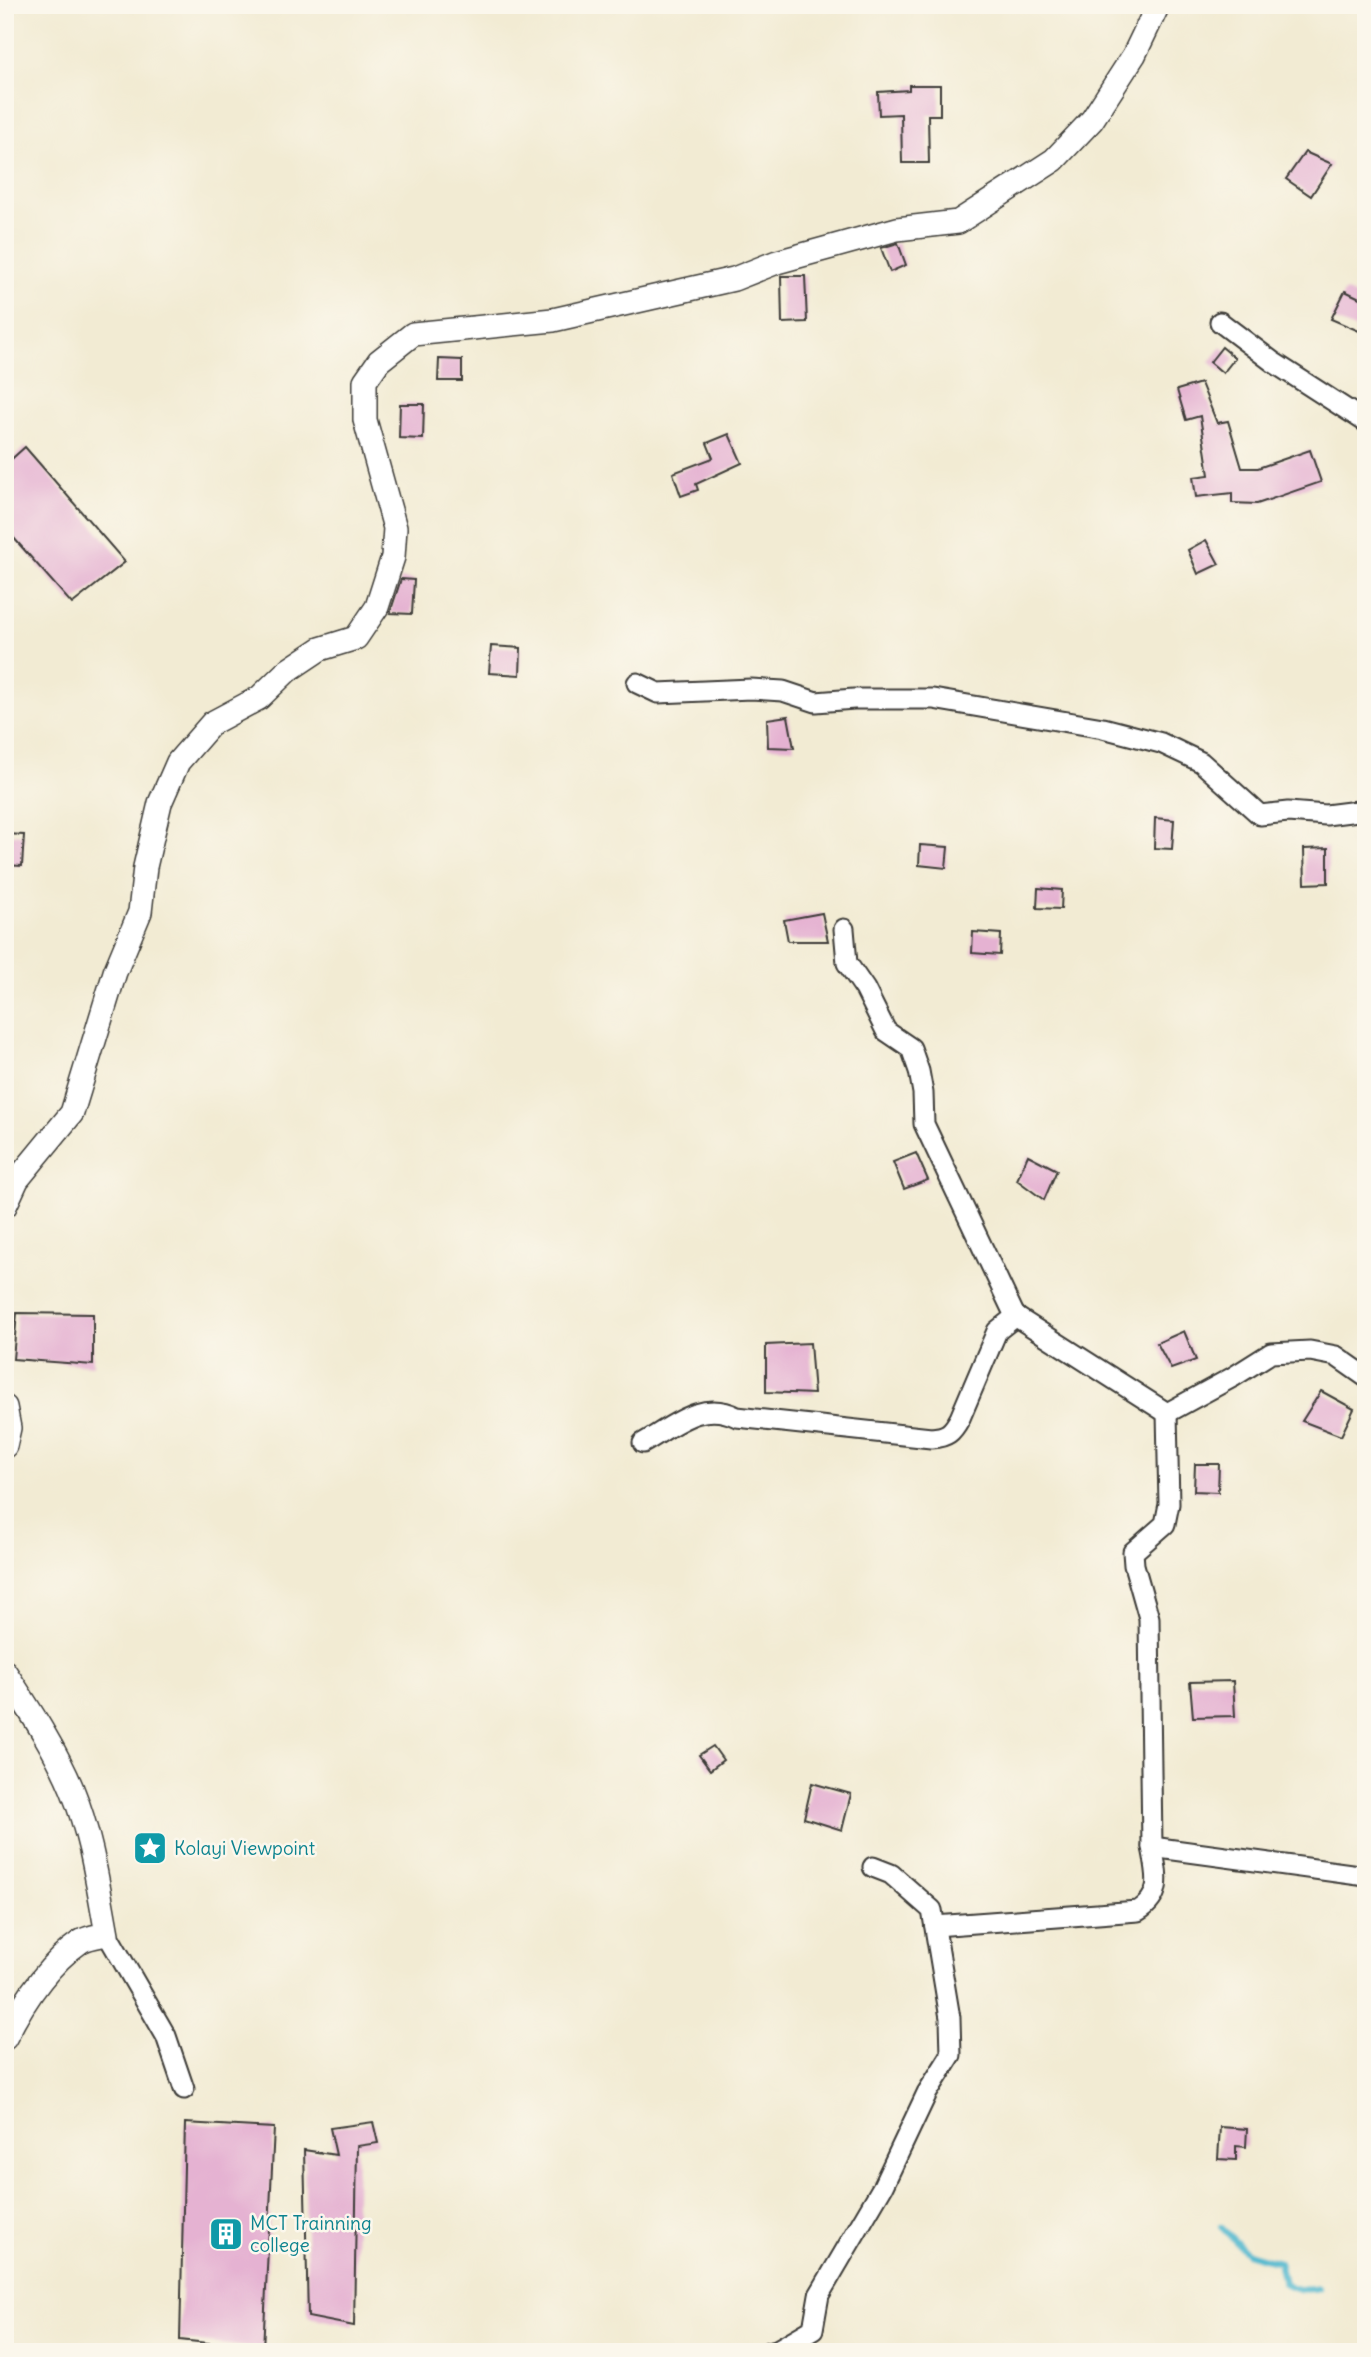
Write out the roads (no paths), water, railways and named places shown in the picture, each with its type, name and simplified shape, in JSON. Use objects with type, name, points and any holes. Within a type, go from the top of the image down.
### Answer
[{"type":"street","points":[[5,1206],[17,1180],[72,1113],[115,972],[140,912],[145,867],[160,803],[177,762],[212,723],[258,698],[287,671],[320,649],[356,638],[377,607],[393,556],[395,528],[365,420],[365,381],[379,361],[413,334],[553,320],[734,279],[777,262],[897,229],[958,222],[1054,160],[1092,120],[1134,55],[1158,5]]},
{"type":"street","points":[[1220,322],[1273,362],[1366,422]]},
{"type":"street","points":[[637,683],[658,693],[751,689],[783,691],[816,702],[933,699],[1058,719],[1161,743],[1201,762],[1260,815],[1288,812],[1325,815],[1366,810]]},
{"type":"street","points":[[844,929],[847,963],[886,1031],[911,1048],[923,1093],[924,1124],[1016,1317],[1167,1413]]},
{"type":"street","points":[[643,1443],[697,1412],[710,1409],[727,1411],[737,1417],[931,1438],[945,1437],[954,1430],[960,1418],[998,1331],[1016,1317]]},
{"type":"street","points":[[1167,1413],[1271,1353],[1310,1352],[1336,1356],[1366,1377]]},
{"type":"street","points":[[5,1407],[9,1428],[5,1446]]},
{"type":"street","points":[[935,1926],[1138,1911],[1149,1905],[1156,1894],[1152,1847],[1149,1618],[1133,1552],[1165,1524],[1169,1504],[1167,1413]]},
{"type":"street","points":[[5,1672],[37,1722],[71,1787],[91,1845],[107,1934],[166,2036],[184,2089]]},
{"type":"street","points":[[1152,1847],[1366,1876]]},
{"type":"street","points":[[769,2352],[813,2329],[819,2295],[883,2186],[927,2093],[951,2055],[950,2018],[932,1910],[891,1874],[873,1867]]},
{"type":"street","points":[[5,2038],[24,2001],[60,1960],[82,1940],[107,1934]]},
{"type":"waterway","points":[[1221,2227],[1247,2253],[1279,2262],[1284,2283],[1301,2289],[1318,2288]]},
{"type":"place","name":"Kolayi Viewpoint","points":[[150,1848]]},
{"type":"place","name":"MCT Trainning college","points":[[226,2234]]}]
